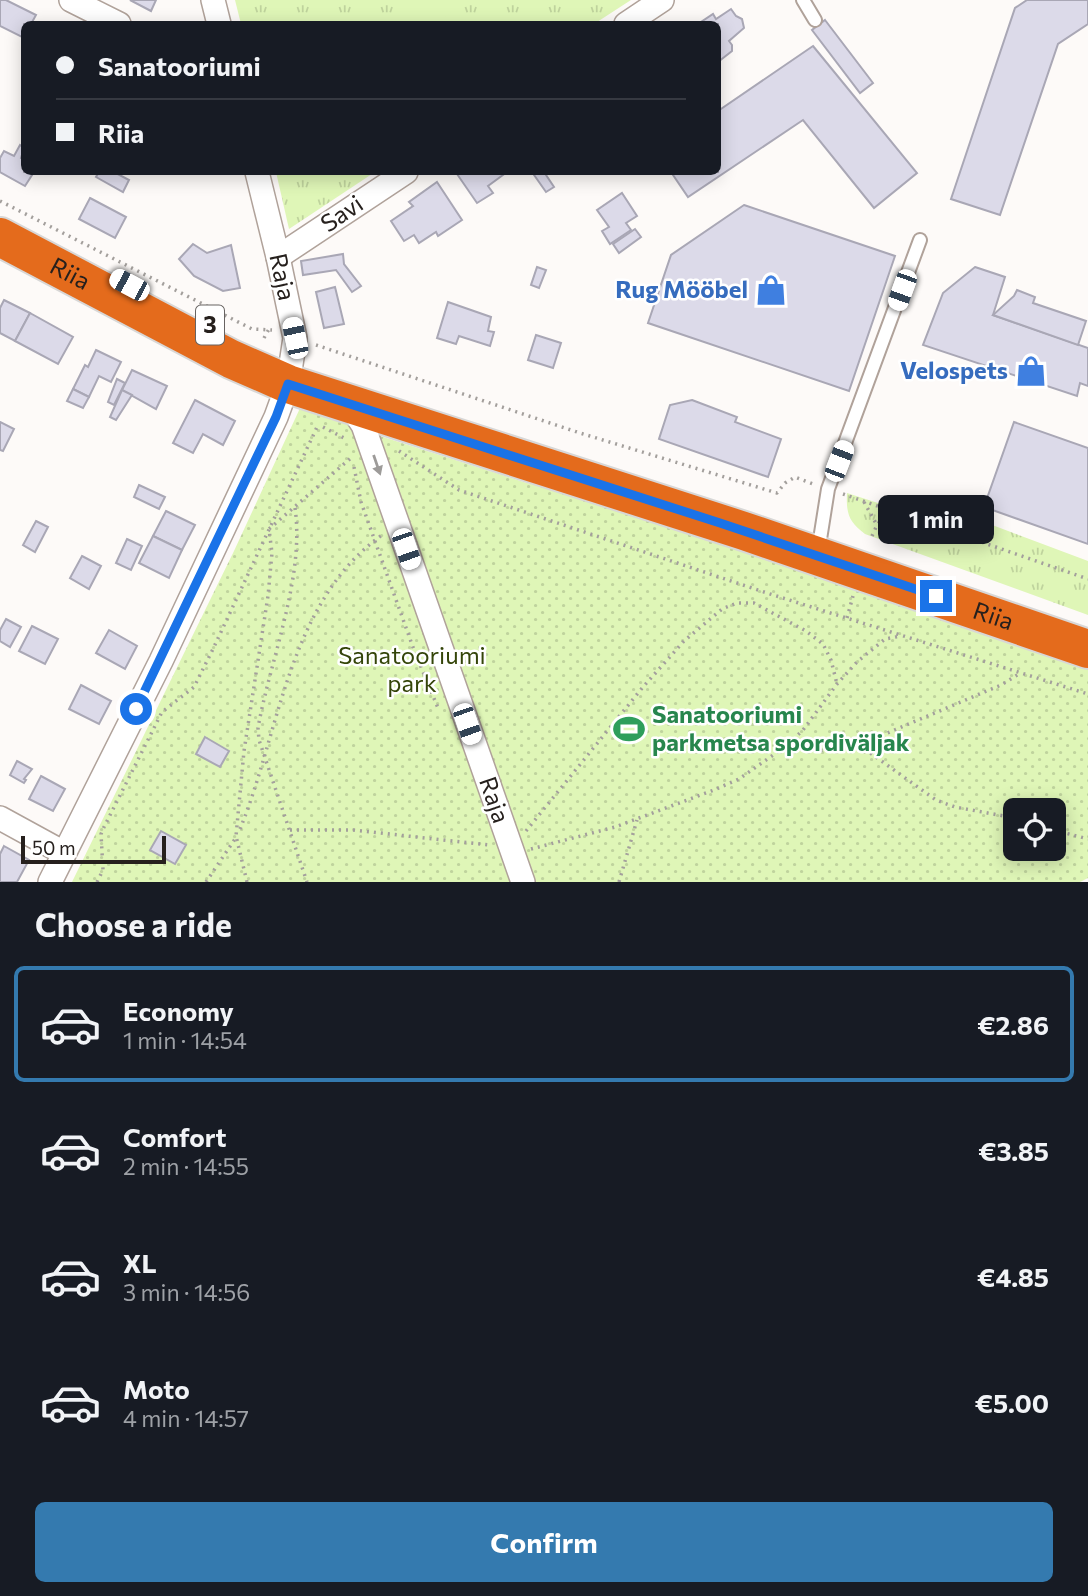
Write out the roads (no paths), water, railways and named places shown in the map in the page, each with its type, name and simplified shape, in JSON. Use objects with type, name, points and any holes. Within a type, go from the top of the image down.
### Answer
[{"type":"highway","name":"Riia","points":[[0,218],[204,323],[285,355],[701,494],[1088,649]]},
{"type":"highway","name":"Riia","points":[[0,237],[240,363],[285,355]]},
{"type":"highway","name":"Riia","points":[[285,355],[333,414],[819,543],[1088,628]]},
{"type":"street","points":[[71,0],[113,21]]},
{"type":"street","points":[[213,0],[218,21]]},
{"type":"street","points":[[630,21],[662,0]]},
{"type":"street","name":"Raja","points":[[258,175],[278,257],[285,355]]},
{"type":"street","name":"Savi","points":[[278,257],[401,175]]},
{"type":"street","points":[[50,882],[161,661],[276,417],[285,355]]},
{"type":"street","name":"Raja","points":[[333,414],[363,425],[358,450],[397,524],[523,882]]},
{"type":"street","points":[[0,818],[64,853]]},
{"type":"lane","points":[[803,0],[815,20]]},
{"type":"lane","points":[[819,543],[828,489],[920,240]]},
{"type":"place","name":"Rug Mööbel","points":[[771,290]]},
{"type":"place","name":"Velospets","points":[[1031,371]]},
{"type":"place","name":"Sanatooriumi parkmetsa spordiväljak","points":[[629,729]]},
{"type":"park label","name":"Sanatooriumi park","points":[[412,670]]}]
